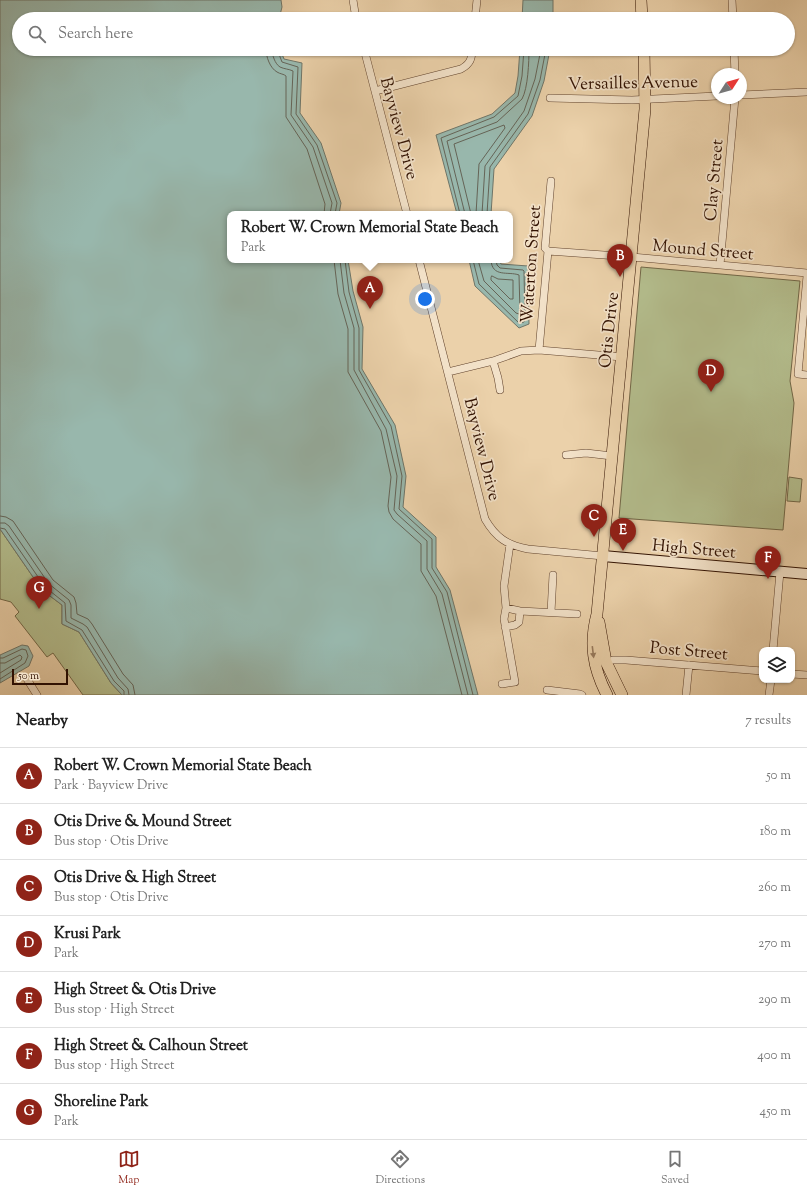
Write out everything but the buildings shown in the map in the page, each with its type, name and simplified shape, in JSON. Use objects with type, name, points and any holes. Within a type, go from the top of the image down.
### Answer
[{"type":"main road","points":[[641,0],[642,12]]},
{"type":"main road","name":"Otis Drive","points":[[606,695],[598,676],[593,653],[594,627],[597,614],[603,556],[645,109],[644,56]]},
{"type":"main road","name":"High Street","points":[[603,556],[807,574]]},
{"type":"main road","name":"Otis Drive","points":[[597,614],[602,648],[606,662],[622,695]]},
{"type":"street","points":[[353,0],[355,12]]},
{"type":"street","points":[[476,12],[477,0]]},
{"type":"street","points":[[732,0],[732,12]]},
{"type":"street","name":"Bayview Drive","points":[[366,56],[406,211]]},
{"type":"street","points":[[375,91],[461,70],[468,65],[472,56]]},
{"type":"street","points":[[734,56],[735,68]]},
{"type":"street","points":[[747,95],[807,92]]},
{"type":"street","name":"Versailles Avenue","points":[[550,98],[645,99],[711,96]]},
{"type":"street","name":"Clay Street","points":[[720,265],[734,104]]},
{"type":"street","name":"Waterton Street","points":[[539,350],[548,251],[545,248],[551,181]]},
{"type":"street","name":"Mound Street","points":[[548,251],[807,273]]},
{"type":"street","name":"Bayview Drive","points":[[420,263],[485,519],[491,530],[510,544],[528,549],[603,556]]},
{"type":"street","points":[[807,276],[798,374],[807,374]]},
{"type":"street","points":[[448,372],[493,361],[521,351],[539,350],[622,357]]},
{"type":"street","points":[[493,361],[500,390]]},
{"type":"street","points":[[566,455],[586,453],[612,456]]},
{"type":"street","points":[[502,684],[515,682],[504,618],[506,608],[504,586],[510,544]]},
{"type":"street","points":[[773,647],[780,572]]},
{"type":"street","points":[[551,612],[553,575]]},
{"type":"street","points":[[506,608],[577,614]]},
{"type":"street","points":[[506,627],[515,625],[519,622],[520,610]]},
{"type":"street","name":"Post Street","points":[[614,660],[759,671]]},
{"type":"street","points":[[686,695],[689,665]]},
{"type":"street","points":[[795,674],[807,675]]},
{"type":"street","points":[[27,679],[37,695]]},
{"type":"street","points":[[769,695],[771,683]]},
{"type":"street","points":[[547,690],[582,695]]},
{"type":"green space","points":[[641,267],[800,281],[790,381],[794,403],[783,530],[619,518]]},
{"type":"green space","points":[[789,477],[802,479],[800,502],[787,501]]},
{"type":"green space","points":[[0,529],[42,590],[62,605],[62,624],[79,632],[111,683],[122,695],[83,695],[53,653],[47,657],[15,616],[19,612],[11,602],[0,599]]},
{"type":"water","points":[[0,0],[281,0],[281,12],[12,12],[12,56],[283,56],[284,59],[302,63],[300,113],[321,143],[341,203],[340,211],[227,211],[227,263],[348,263],[353,291],[363,327],[362,369],[395,425],[406,476],[403,507],[436,537],[436,567],[450,590],[478,695],[122,695],[111,683],[79,632],[62,624],[62,605],[42,590],[0,529]]},
{"type":"water","points":[[523,0],[553,0],[553,12],[522,12]]},
{"type":"water","points":[[519,56],[549,56],[544,81],[532,116],[494,169],[491,211],[456,211],[436,135],[492,114],[515,93]]},
{"type":"water","points":[[470,263],[500,263],[528,266],[529,324],[519,328],[475,286]]},
{"type":"water","points":[[22,645],[28,646],[33,656],[29,666],[0,683],[0,655]]},
{"type":"place","name":"Otis Drive & Mound Street","points":[[620,277]]},
{"type":"place","name":"Robert W. Crown Memorial State Beach","points":[[370,309]]},
{"type":"place","name":"Krusi Park","points":[[711,392]]},
{"type":"place","name":"Otis Drive & High Street","points":[[594,537]]},
{"type":"place","name":"High Street & Otis Drive","points":[[623,551]]},
{"type":"place","name":"High Street & Calhoun Street","points":[[768,579]]},
{"type":"place","name":"Shoreline Park","points":[[39,609]]}]
